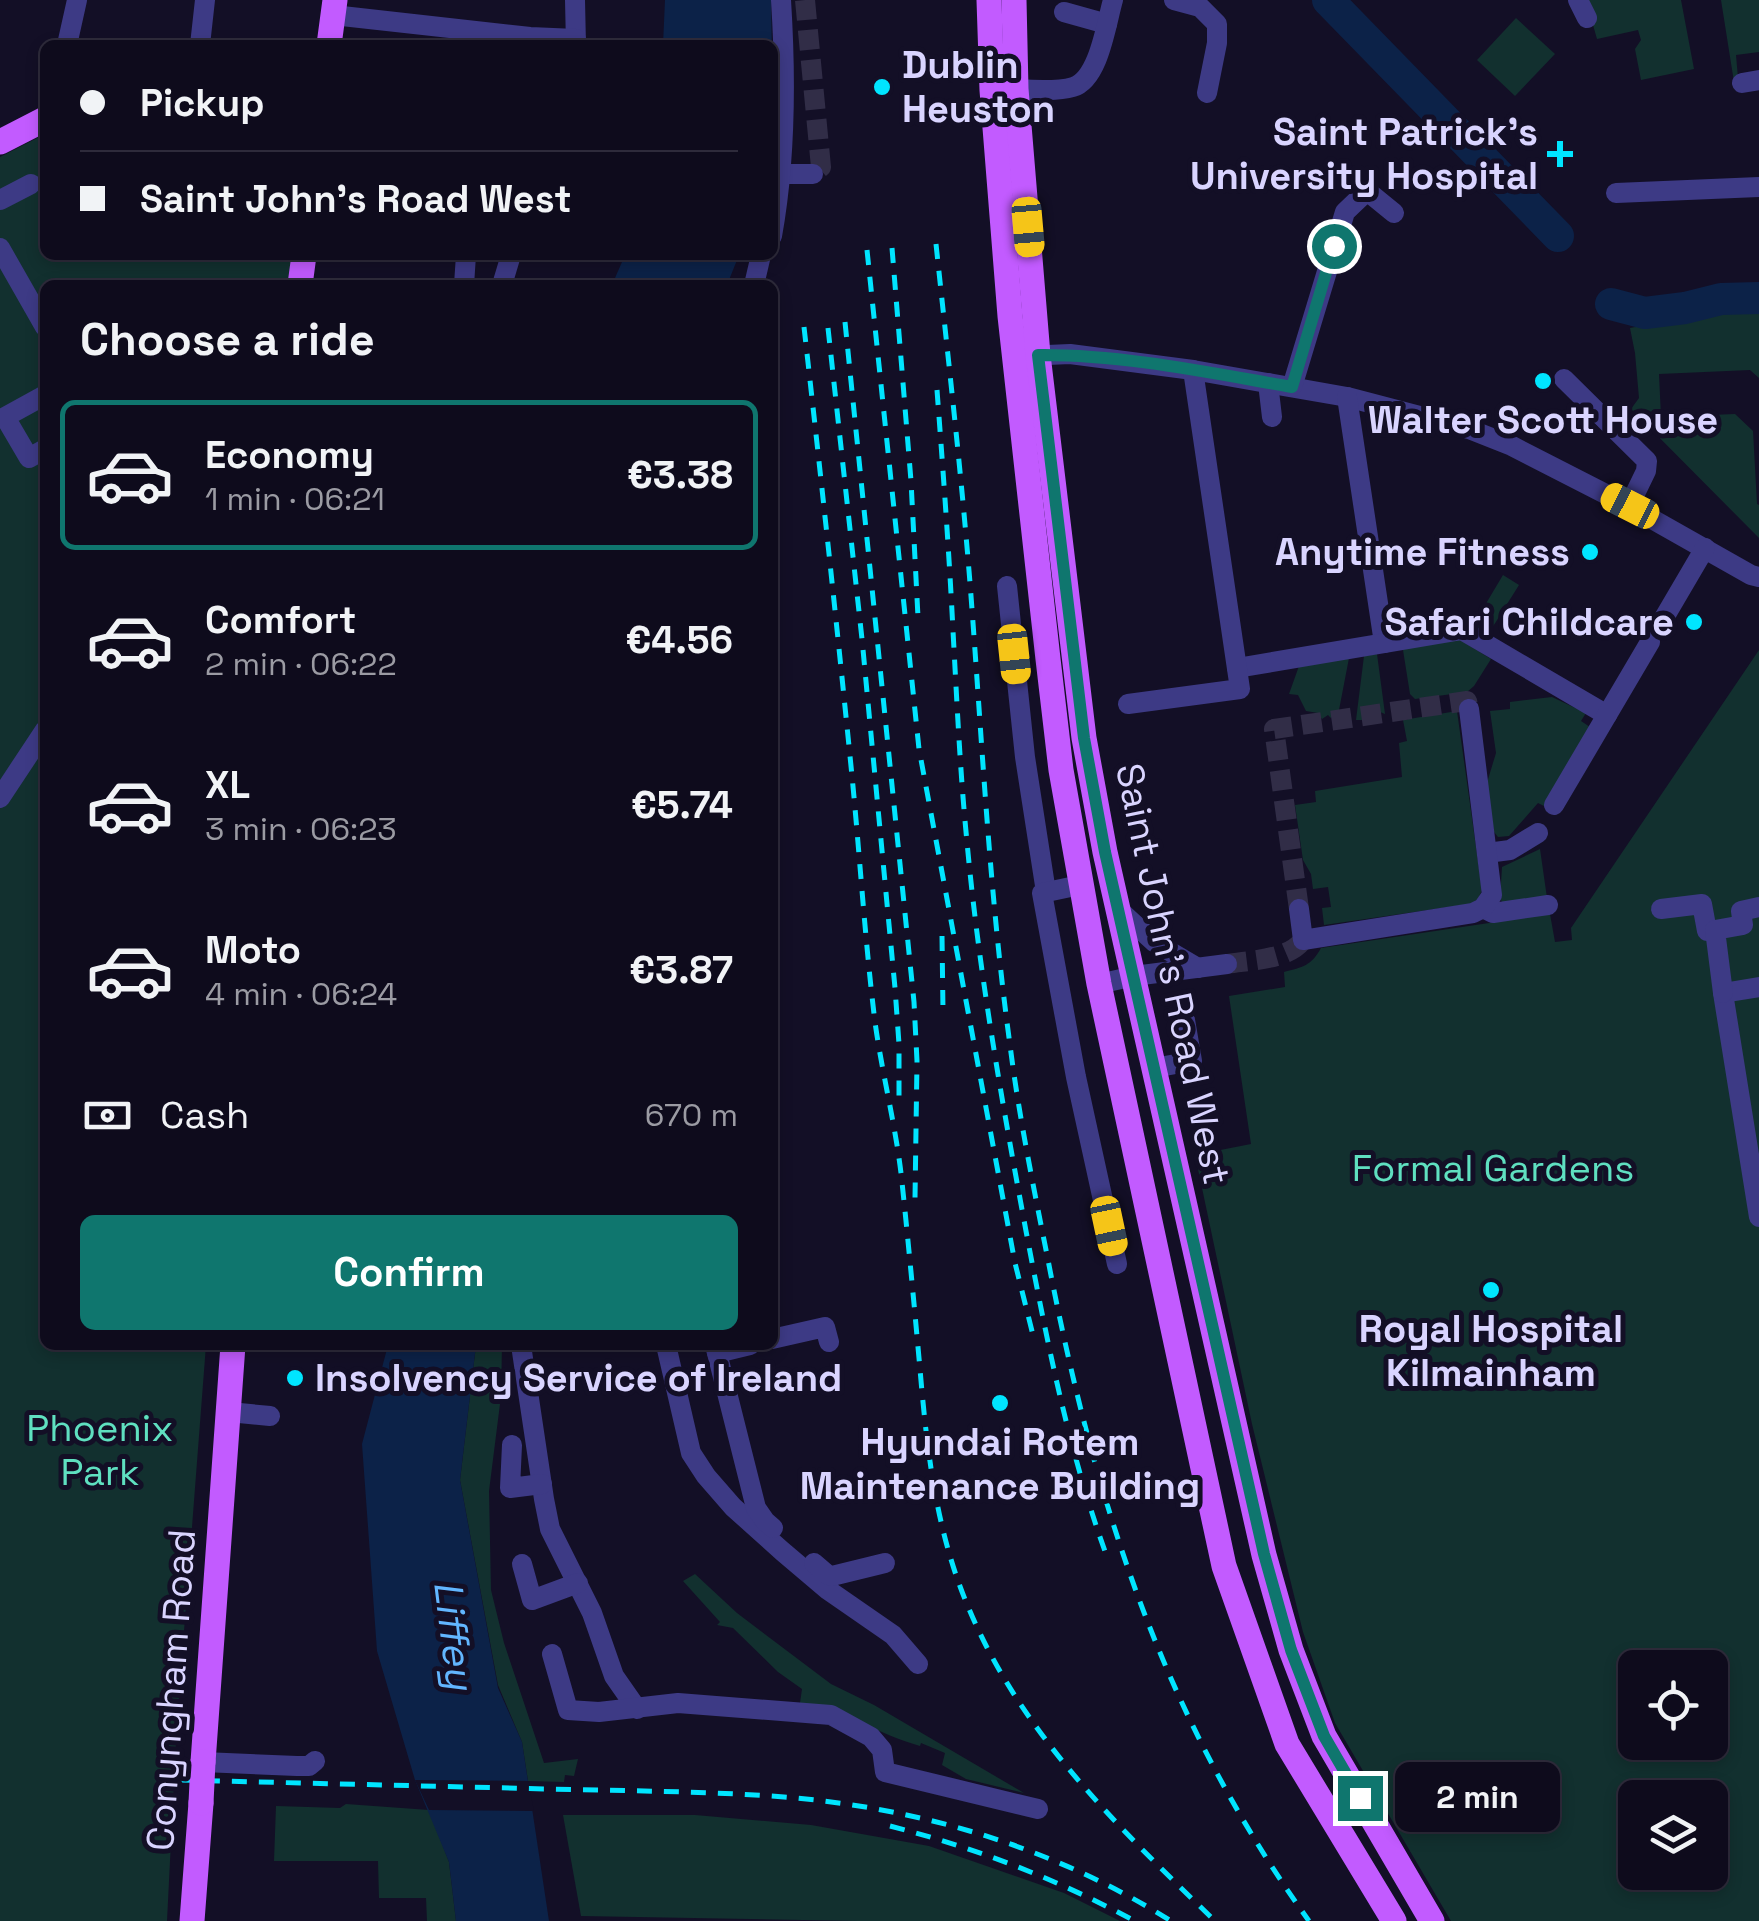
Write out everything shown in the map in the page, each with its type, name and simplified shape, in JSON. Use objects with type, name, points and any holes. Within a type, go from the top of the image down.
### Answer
[{"type":"main road","name":"Saint John's Road West","points":[[989,0],[992,90],[1026,356],[1084,738],[1118,909],[1264,1554],[1291,1650],[1324,1736],[1432,1921]]},
{"type":"main road","name":"Saint John's Road West","points":[[1014,0],[1026,356],[1061,770],[1099,984],[1224,1566],[1288,1744],[1394,1921]]},
{"type":"main road","points":[[330,40],[334,7]]},
{"type":"main road","points":[[0,142],[40,122]]},
{"type":"main road","name":"Conyngham Road","points":[[192,1921],[233,1350]]},
{"type":"street","points":[[68,40],[76,0]]},
{"type":"street","points":[[201,40],[205,0]]},
{"type":"street","points":[[575,0],[576,40]]},
{"type":"street","points":[[781,0],[784,152]]},
{"type":"street","points":[[778,186],[793,127],[790,0]]},
{"type":"street","points":[[1016,89],[1076,86],[1092,74],[1113,0]]},
{"type":"street","points":[[1174,0],[1200,8],[1217,24],[1218,43],[1206,93]]},
{"type":"street","points":[[334,7],[390,21],[523,40]]},
{"type":"street","points":[[1064,12],[1106,24]]},
{"type":"street","points":[[778,191],[812,174]]},
{"type":"street","points":[[0,200],[32,184]]},
{"type":"street","points":[[1616,194],[1759,187]]},
{"type":"street","points":[[1292,387],[1345,212],[1368,191],[1394,213]]},
{"type":"street","points":[[0,248],[40,318]]},
{"type":"street","points":[[1026,356],[1070,354],[1193,370],[1347,397],[1469,429],[1512,446],[1630,506],[1759,577]]},
{"type":"street","points":[[1128,704],[1240,688],[1193,370]]},
{"type":"street","points":[[1564,380],[1647,462],[1630,506]]},
{"type":"street","points":[[1268,383],[1272,417]]},
{"type":"street","points":[[1347,397],[1384,643]]},
{"type":"street","points":[[40,398],[5,416],[29,458],[40,452]]},
{"type":"street","points":[[1661,624],[1705,548]]},
{"type":"street","points":[[1007,586],[1025,756],[1046,892]]},
{"type":"street","points":[[1236,668],[1462,630],[1607,715]]},
{"type":"street","points":[[1554,804],[1650,642]]},
{"type":"street","points":[[1299,910],[1304,940],[1484,908],[1492,894],[1469,710]]},
{"type":"street","points":[[0,798],[40,738]]},
{"type":"street","points":[[1486,845],[1510,850],[1538,833]]},
{"type":"street","points":[[1080,885],[1042,893],[1076,1077],[1117,1264]]},
{"type":"street","points":[[1661,909],[1702,904],[1706,931],[1743,925],[1741,911],[1759,907]]},
{"type":"street","points":[[1484,908],[1492,913],[1548,905]]},
{"type":"street","points":[[1118,909],[1154,942],[1198,968]]},
{"type":"street","points":[[1715,930],[1759,1216]]},
{"type":"street","points":[[1099,984],[1228,964]]},
{"type":"street","points":[[1723,993],[1759,987]]},
{"type":"street","points":[[1154,1068],[1192,1061],[1184,1020]]},
{"type":"street","points":[[778,1338],[825,1327],[829,1342]]},
{"type":"street","points":[[523,1350],[550,1529],[592,1613],[614,1676],[637,1709]]},
{"type":"street","points":[[667,1350],[692,1453],[706,1476],[755,1527],[828,1590],[892,1636],[918,1664]]},
{"type":"street","points":[[716,1350],[756,1508],[764,1522],[830,1576],[886,1563]]},
{"type":"street","points":[[228,1412],[270,1416]]},
{"type":"street","points":[[512,1445],[510,1488],[542,1484]]},
{"type":"street","points":[[522,1564],[532,1600],[578,1583]]},
{"type":"street","points":[[552,1654],[568,1710],[599,1712],[678,1703],[831,1715],[871,1737],[882,1750],[885,1772],[1038,1810]]},
{"type":"street","points":[[203,1762],[310,1766],[316,1762]]},
{"type":"green space","points":[[1581,0],[1681,0],[1694,69],[1641,80],[1635,49],[1641,40],[1638,30],[1597,39]]},
{"type":"green space","points":[[1721,0],[1759,0],[1759,52],[1736,55],[1738,78],[1734,82]]},
{"type":"green space","points":[[1516,18],[1555,54],[1515,96],[1477,60]]},
{"type":"green space","name":"Phoenix Park","points":[[40,137],[40,260],[303,260],[301,280],[40,280],[40,1350],[206,1350],[177,1722],[167,1921],[0,1921],[0,157]]},
{"type":"green space","points":[[1759,312],[1759,378],[1750,370],[1659,374],[1661,417],[1735,414],[1753,431],[1759,538],[1631,409],[1639,398],[1630,328],[1703,314]]},
{"type":"green space","points":[[1503,575],[1519,585],[1487,636],[1472,627]]},
{"type":"green space","points":[[1457,638],[1491,659],[1474,686],[1467,692],[1415,699],[1410,694],[1403,650]]},
{"type":"green space","name":"Royal Hospital Kilmainham","points":[[1759,650],[1759,1921],[1451,1921],[1335,1723],[1303,1632],[1252,1424],[1195,1155],[1251,1144],[1229,996],[1285,987],[1284,972],[1306,965],[1321,948],[1550,914],[1555,942],[1572,940],[1571,928]]},
{"type":"green space","points":[[1377,654],[1385,714],[1380,712],[1378,718],[1371,718],[1371,713],[1366,712],[1362,720],[1356,720],[1364,656]]},
{"type":"green space","points":[[1349,658],[1339,710],[1331,718],[1328,715],[1322,719],[1318,713],[1306,711],[1298,695],[1289,694],[1299,666]]},
{"type":"green space","points":[[1552,697],[1586,713],[1581,721],[1593,729],[1544,806],[1538,803],[1509,836],[1498,837],[1486,786],[1496,753],[1490,711],[1510,709],[1510,702]]},
{"type":"green space","points":[[1457,711],[1482,890],[1478,899],[1470,904],[1324,925],[1322,908],[1331,907],[1328,887],[1313,889],[1303,860],[1295,805],[1316,802],[1315,791],[1402,777],[1399,743],[1407,741],[1403,720]]},
{"type":"green space","points":[[1540,849],[1547,898],[1503,903],[1502,867]]},
{"type":"green space","points":[[475,1350],[502,1350],[501,1396],[489,1491],[491,1590],[504,1643],[544,1763],[578,1759],[574,1776],[565,1775],[564,1782],[528,1781],[522,1742],[498,1685],[460,1480]]},
{"type":"green space","points":[[695,1574],[737,1613],[831,1684],[1024,1793],[966,1779],[942,1765],[945,1753],[800,1703],[802,1689],[778,1672],[733,1628],[717,1625],[720,1622],[683,1581]]},
{"type":"green space","points":[[346,1804],[429,1810],[449,1862],[456,1921],[427,1921],[426,1898],[379,1898],[378,1861],[274,1861],[276,1806],[340,1808]]},
{"type":"green space","points":[[563,1815],[695,1815],[811,1825],[929,1846],[1064,1893],[1120,1921],[581,1916]]},
{"type":"water","points":[[665,0],[771,0],[772,40],[663,40]]},
{"type":"water","points":[[623,260],[737,260],[729,280],[614,280]]},
{"type":"water","points":[[1463,1161],[1472,1164],[1472,1182],[1463,1185],[1454,1182],[1451,1173],[1454,1164]]},
{"type":"water","name":"Liffey","points":[[387,1350],[475,1350],[460,1480],[498,1688],[522,1742],[549,1921],[456,1921],[449,1862],[415,1780],[377,1651],[362,1444]]},
{"type":"pier","points":[[415,1780],[528,1781],[534,1811],[429,1810]]},
{"type":"waterway","points":[[1328,0],[1558,236]]},
{"type":"waterway","points":[[1611,304],[1645,313],[1721,299],[1759,298]]},
{"type":"tunnel","points":[[805,0],[821,167],[813,174]]},
{"type":"tunnel","points":[[1299,909],[1274,729],[1467,701],[1469,709]]},
{"type":"tunnel","points":[[1227,964],[1279,955],[1303,940]]},
{"type":"railway","points":[[936,244],[966,541],[1003,988],[1022,1126],[1067,1350],[1113,1522],[1141,1606],[1175,1687],[1213,1766],[1309,1921]]},
{"type":"railway","points":[[892,248],[918,617]]},
{"type":"railway","points":[[867,250],[919,749],[1015,1263],[1033,1335]]},
{"type":"railway","points":[[845,322],[914,1002],[915,1198]]},
{"type":"railway","points":[[804,327],[875,1022],[901,1173],[930,1461],[948,1551],[991,1655],[1045,1739],[1109,1815],[1215,1921]]},
{"type":"railway","points":[[828,328],[895,988],[899,1101]]},
{"type":"railway","points":[[937,390],[962,789],[985,989],[1017,1183],[1051,1354],[1080,1475],[1106,1554]]},
{"type":"railway","points":[[942,936],[943,1011]]},
{"type":"railway","points":[[178,1780],[696,1792],[835,1802],[936,1822],[1034,1853],[1081,1872],[1171,1921]]},
{"type":"railway","points":[[890,1826],[1016,1866],[1135,1921]]},
{"type":"place","name":"Dublin Heuston","points":[[882,87]]},
{"type":"place","name":"Saint Patrick’s University Hospital","points":[[1560,154]]},
{"type":"place","name":"Walter Scott House","points":[[1543,381]]},
{"type":"place","name":"Anytime Fitness","points":[[1590,552]]},
{"type":"place","name":"Safari Childcare","points":[[1694,622]]},
{"type":"place","name":"Royal Hospital Kilmainham","points":[[1491,1290]]},
{"type":"place","name":"Insolvency Service of Ireland","points":[[295,1378]]},
{"type":"place","name":"Hyundai Rotem Maintenance Building","points":[[1000,1403]]},
{"type":"route","points":[[1334,246],[1292,387],[1070,354],[1038,355],[1084,738],[1105,852],[1264,1554],[1291,1650],[1324,1736],[1360,1798]]},
{"type":"park label","name":"Formal Gardens","points":[[1493,1168]]}]
